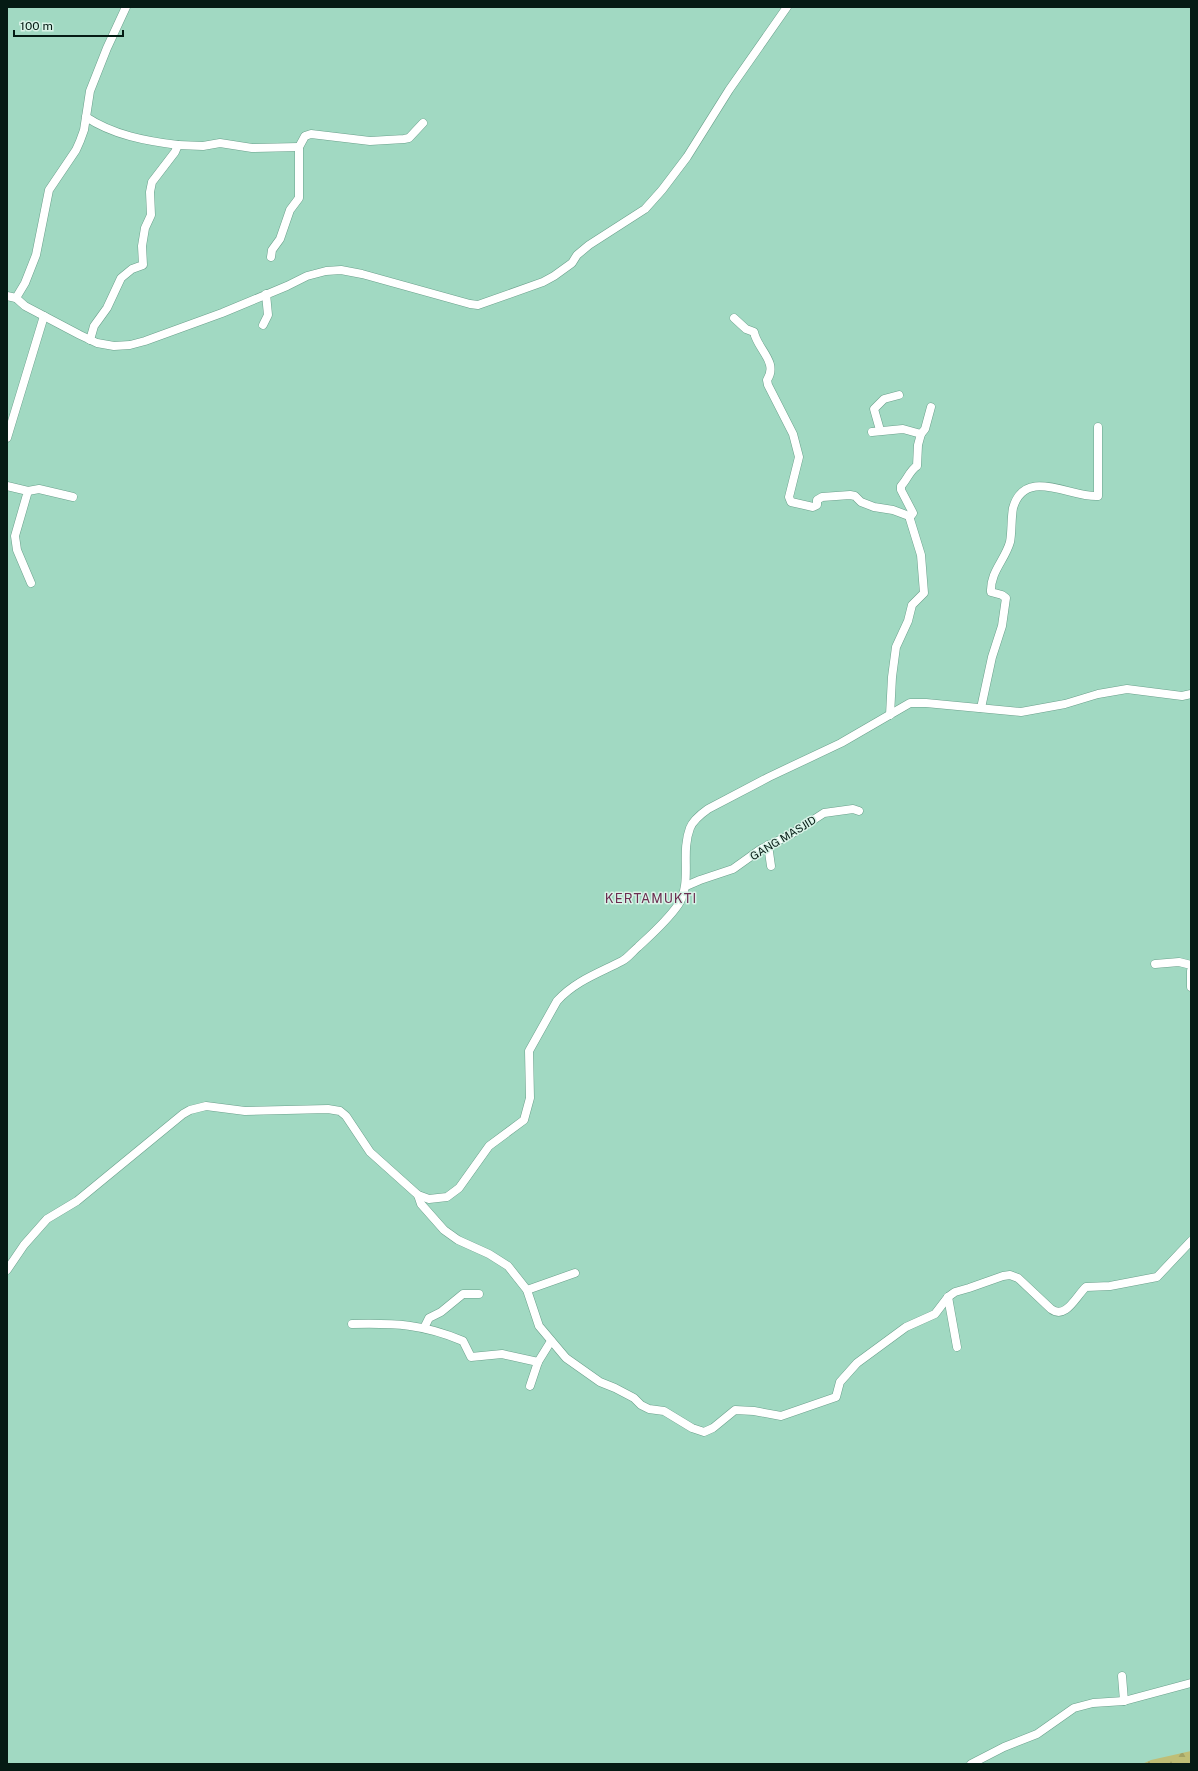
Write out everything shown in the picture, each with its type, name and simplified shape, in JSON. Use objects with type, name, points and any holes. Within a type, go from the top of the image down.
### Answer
[{"type":"street","points":[[16,298],[25,282],[36,255],[50,190],[76,150],[84,130],[90,91],[107,48],[126,7]]},
{"type":"street","points":[[7,296],[16,298],[25,306],[90,340],[114,346],[130,345],[222,313],[307,276],[341,270],[362,274],[478,305],[543,282],[572,263],[577,255],[589,245],[638,215],[662,190],[687,157],[729,90],[787,7]]},
{"type":"street","points":[[86,117],[113,132],[178,145],[203,146],[220,143],[252,148],[299,147]]},
{"type":"street","points":[[271,257],[272,250],[280,239],[290,210],[298,198],[299,147],[305,136],[311,134],[370,141],[409,138],[423,123]]},
{"type":"street","points":[[90,340],[94,326],[107,308],[121,278],[132,269],[144,265],[142,246],[145,228],[151,215],[150,192],[152,182],[175,152],[178,145]]},
{"type":"street","points":[[263,325],[268,315],[266,294]]},
{"type":"street","points":[[7,438],[44,316]]},
{"type":"street","points":[[734,318],[746,329],[754,332],[757,342],[771,365],[772,373],[768,380],[768,385],[793,434],[799,457],[789,497],[791,502],[813,507],[817,505],[817,500],[822,497],[850,495],[855,496],[861,502],[874,507],[893,510],[909,516],[910,518],[921,555],[924,593],[912,605],[908,621],[896,647],[892,677],[890,715]]},
{"type":"street","points":[[899,395],[884,399],[874,409],[876,431],[903,429],[921,434]]},
{"type":"street","points":[[910,518],[913,514],[901,490],[901,486],[908,480],[917,466],[918,445],[921,434],[926,429],[931,407]]},
{"type":"street","points":[[981,708],[992,657],[1002,626],[1006,598],[1002,595],[991,592],[990,582],[1002,561],[1011,540],[1013,508],[1020,494],[1025,489],[1035,487],[1049,487],[1098,496],[1098,428]]},
{"type":"street","points":[[7,486],[28,491],[39,489],[73,497]]},
{"type":"street","points":[[28,491],[14,536],[17,550],[31,584]]},
{"type":"street","points":[[7,1270],[24,1245],[47,1219],[77,1201],[183,1114],[196,1108],[206,1106],[245,1111],[328,1108],[340,1111],[348,1119],[370,1152],[418,1195],[430,1199],[446,1197],[458,1188],[489,1146],[524,1120],[530,1098],[529,1051],[558,1001],[563,995],[583,980],[623,960],[653,934],[679,904],[686,886],[690,829],[699,816],[719,802],[841,743],[910,703],[917,702],[1014,712],[1031,711],[1065,704],[1098,694],[1127,689],[1182,696],[1191,694]]},
{"type":"street","name":"GANG MASJID","points":[[686,886],[733,869],[768,845],[790,835],[824,813],[853,809],[860,811]]},
{"type":"street","points":[[768,845],[771,866]]},
{"type":"street","points":[[1155,964],[1179,962],[1191,965]]},
{"type":"street","points":[[1191,971],[1191,987]]},
{"type":"street","points":[[418,1195],[421,1204],[444,1230],[458,1240],[508,1266],[527,1290],[539,1326],[566,1358],[600,1382],[634,1398],[641,1405],[649,1409],[664,1412],[692,1428],[704,1432],[713,1428],[735,1410],[754,1411],[780,1416],[836,1397],[840,1382],[857,1363],[906,1327],[936,1314],[948,1297],[955,1292],[1010,1275],[1018,1278],[1050,1309],[1060,1313],[1068,1308],[1086,1287],[1110,1286],[1158,1277],[1191,1241]]},
{"type":"street","points":[[527,1290],[575,1273]]},
{"type":"street","points":[[424,1328],[429,1318],[441,1312],[463,1294],[479,1294]]},
{"type":"street","points":[[948,1297],[956,1347]]},
{"type":"street","points":[[352,1324],[391,1323],[424,1328],[463,1341],[471,1357],[502,1354],[538,1362]]},
{"type":"street","points":[[530,1386],[538,1362],[552,1341]]},
{"type":"street","points":[[1122,1676],[1124,1701]]},
{"type":"street","points":[[971,1764],[1004,1747],[1037,1734],[1074,1708],[1093,1703],[1124,1701],[1191,1683]]},
{"type":"green space","points":[[1191,1751],[1191,1764],[1142,1764],[1151,1760]]},
{"type":"district","name":"KERTAMUKTI","points":[[651,898]]}]
